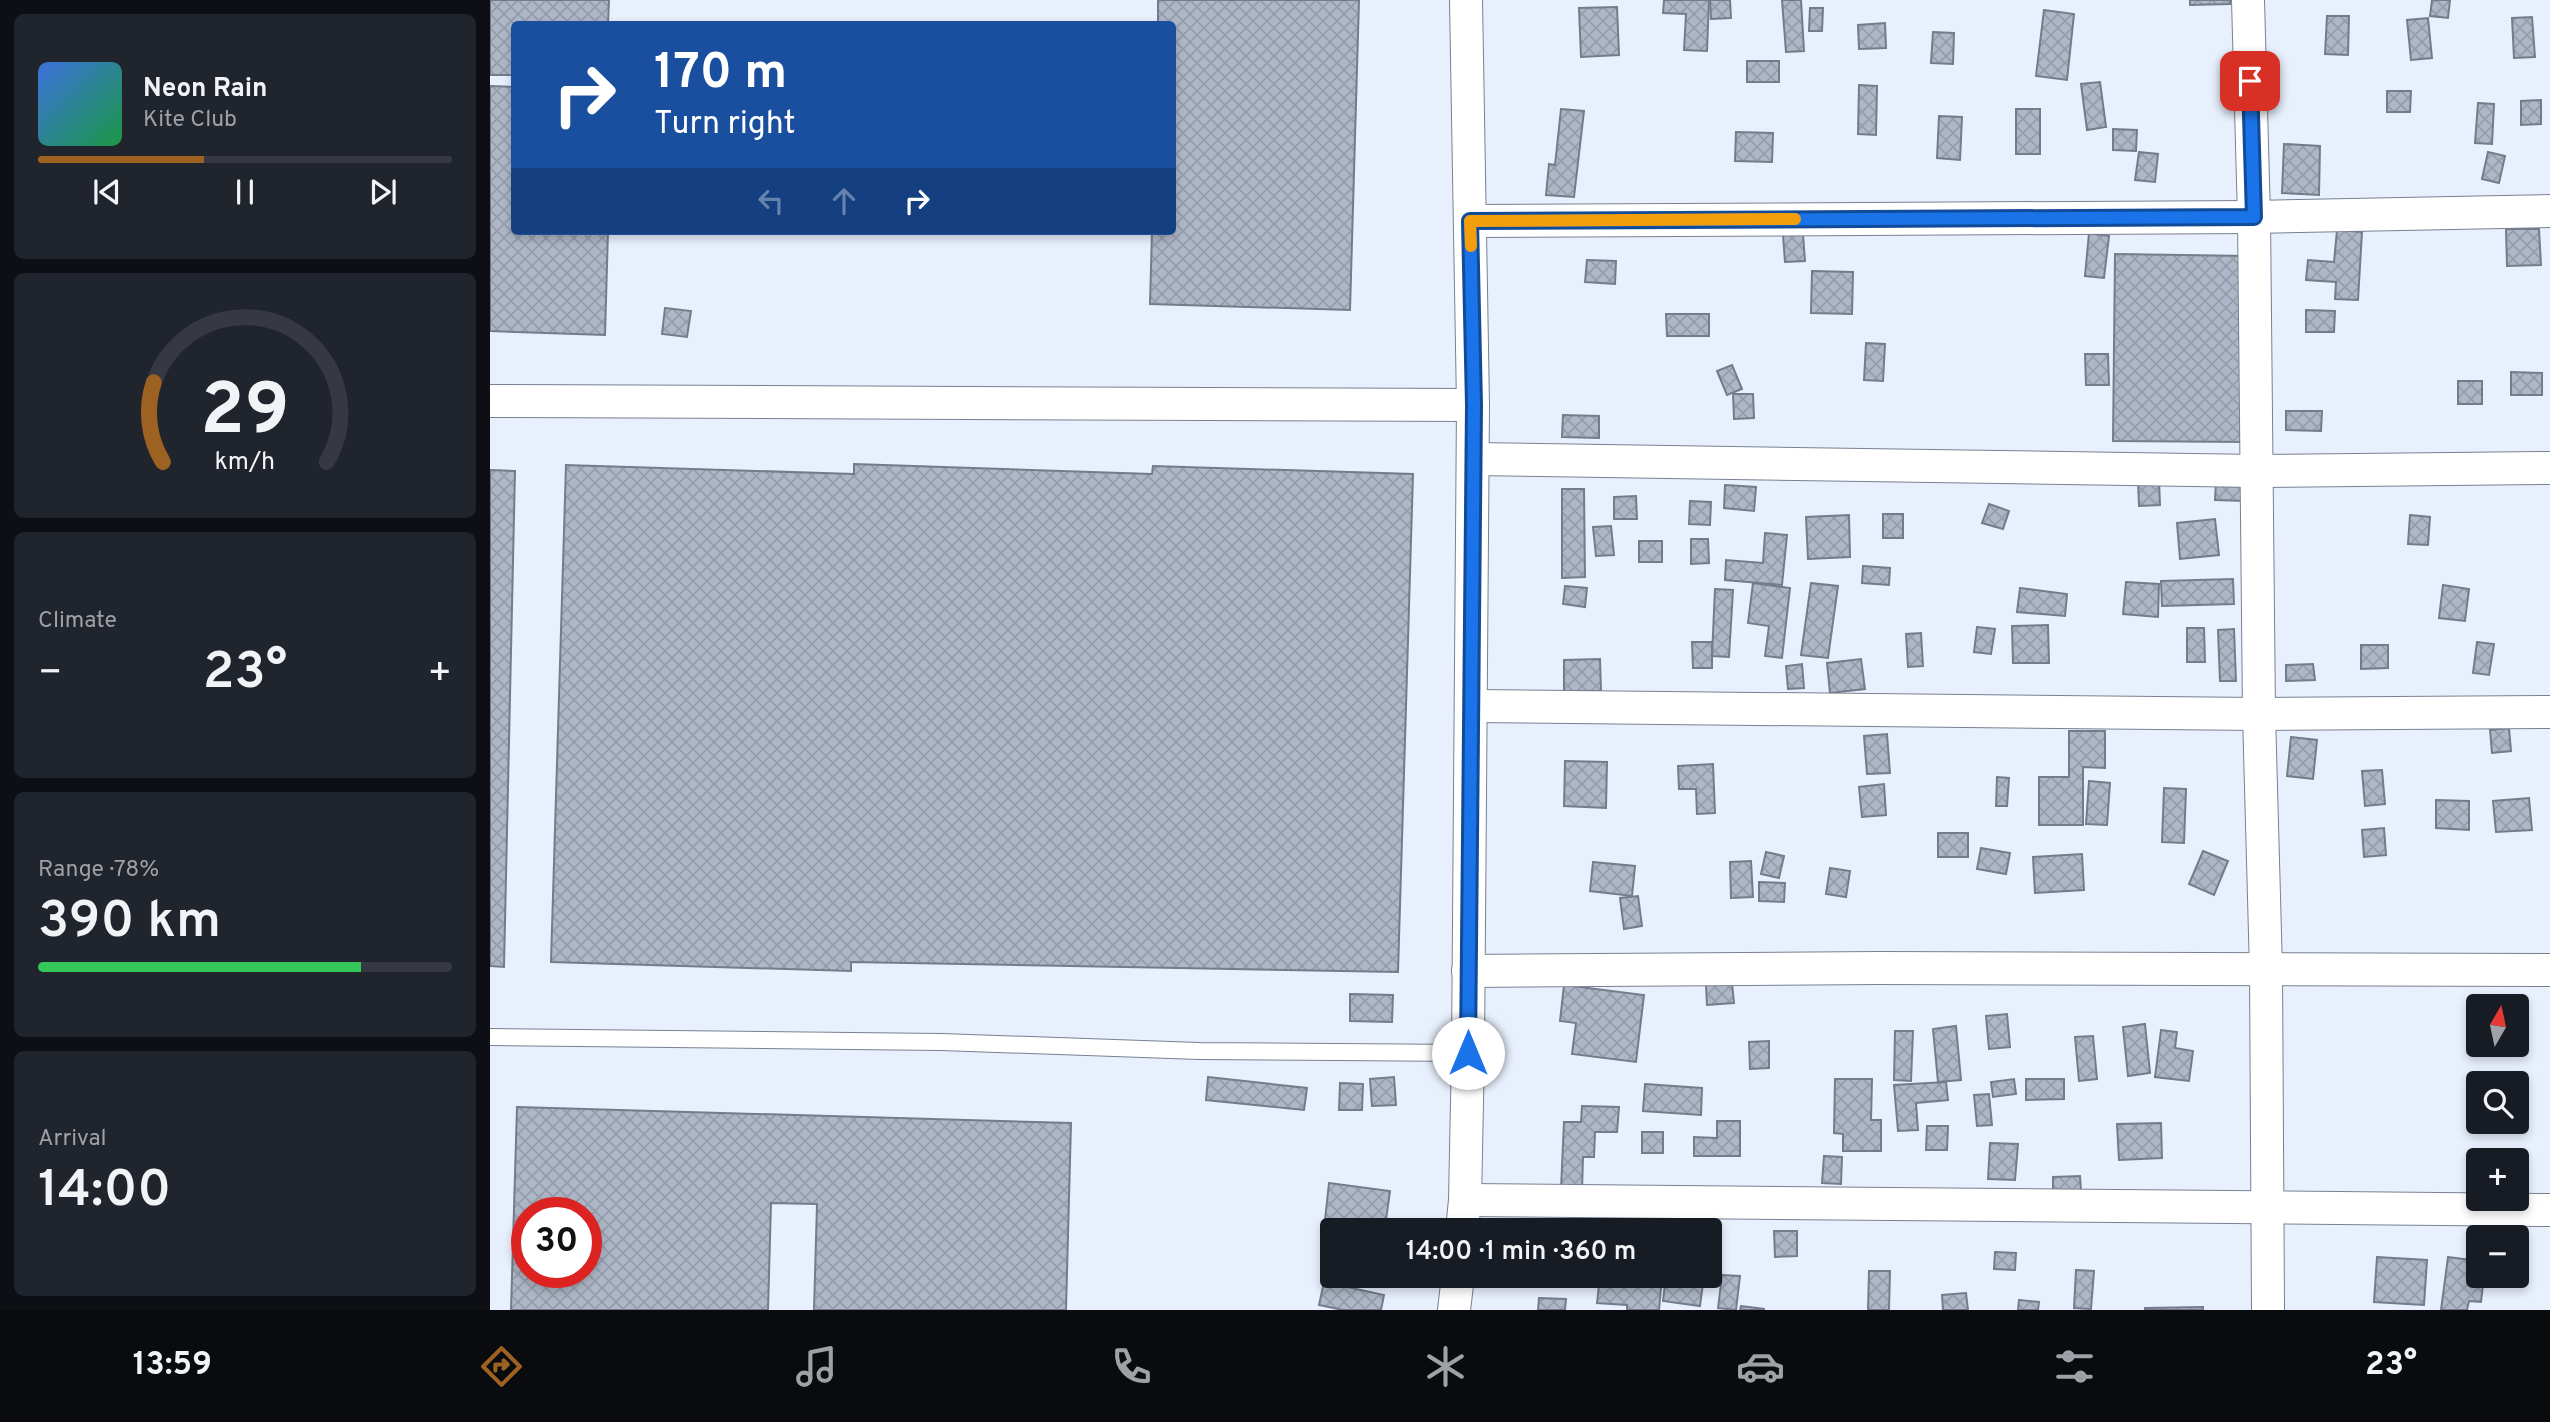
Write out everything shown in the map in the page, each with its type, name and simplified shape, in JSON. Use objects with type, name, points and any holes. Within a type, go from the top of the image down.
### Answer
[{"type":"street","points":[[1466,0],[1474,405],[1464,1215],[2268,1207],[2550,1210]]},
{"type":"street","points":[[2248,0],[2254,217],[2259,714],[2266,970],[2268,1310]]},
{"type":"street","points":[[1470,221],[2254,217],[2550,211]]},
{"type":"street","points":[[490,401],[1474,405]]},
{"type":"street","points":[[1473,459],[2257,471],[2550,468]]},
{"type":"street","points":[[1472,706],[2259,714],[2550,712]]},
{"type":"street","points":[[1468,971],[1878,968],[2550,970]]},
{"type":"street","points":[[1454,1310],[1457,1288]]},
{"type":"lane","points":[[490,1037],[941,1042],[1199,1051],[1468,1053]]},
{"type":"building","points":[[490,0],[609,0],[608,21],[511,21],[511,75],[490,75]]},
{"type":"building","points":[[1158,0],[1359,0],[1350,310],[1150,304],[1152,235],[1176,235],[1176,21],[1158,21]]},
{"type":"building","points":[[1664,0],[1709,0],[1707,51],[1684,50],[1686,14],[1663,13]]},
{"type":"building","points":[[1710,0],[1730,0],[1731,18],[1711,19]]},
{"type":"building","points":[[1782,0],[1801,0],[1804,51],[1786,52]]},
{"type":"building","points":[[2190,0],[2230,0],[2230,4],[2190,5]]},
{"type":"building","points":[[2432,0],[2450,0],[2448,18],[2430,16]]},
{"type":"building","points":[[1617,7],[1619,55],[1581,57],[1579,8]]},
{"type":"building","points":[[1810,8],[1823,8],[1822,31],[1809,31]]},
{"type":"building","points":[[2044,10],[2074,14],[2067,80],[2036,76]]},
{"type":"building","points":[[2327,16],[2349,16],[2348,55],[2325,54]]},
{"type":"building","points":[[2532,17],[2535,57],[2514,58],[2512,18]]},
{"type":"building","points":[[2428,18],[2432,58],[2411,60],[2407,20]]},
{"type":"building","points":[[1885,23],[1886,48],[1859,49],[1858,25]]},
{"type":"building","points":[[1933,32],[1954,33],[1953,64],[1931,63]]},
{"type":"building","points":[[1747,61],[1779,61],[1779,82],[1747,82]]},
{"type":"building","points":[[2100,82],[2106,127],[2087,130],[2081,84]]},
{"type":"building","points":[[1859,85],[1877,86],[1876,135],[1858,134]]},
{"type":"building","points":[[490,86],[511,87],[511,235],[608,235],[605,335],[490,331]]},
{"type":"building","points":[[2387,91],[2411,91],[2410,112],[2387,112]]},
{"type":"building","points":[[2541,100],[2541,124],[2521,125],[2521,101]]},
{"type":"building","points":[[2478,103],[2494,104],[2492,144],[2475,143]]},
{"type":"building","points":[[1561,109],[1584,111],[1574,197],[1546,195],[1549,164],[1555,165]]},
{"type":"building","points":[[2016,109],[2040,109],[2040,154],[2016,154]]},
{"type":"building","points":[[1939,116],[1962,117],[1960,160],[1937,158]]},
{"type":"building","points":[[2113,129],[2137,130],[2136,151],[2113,150]]},
{"type":"building","points":[[1736,132],[1773,133],[1772,162],[1735,161]]},
{"type":"building","points":[[2284,144],[2320,146],[2319,195],[2282,193]]},
{"type":"building","points":[[2139,152],[2158,154],[2155,182],[2135,180]]},
{"type":"building","points":[[2488,152],[2505,156],[2499,183],[2482,179]]},
{"type":"building","points":[[2506,229],[2539,229],[2541,265],[2507,266]]},
{"type":"building","points":[[2337,230],[2362,232],[2358,300],[2335,299],[2336,282],[2306,280],[2308,260],[2334,262]]},
{"type":"building","points":[[2089,233],[2109,236],[2104,278],[2085,276]]},
{"type":"building","points":[[1803,234],[1805,261],[1785,262],[1783,235]]},
{"type":"building","points":[[2115,254],[2249,256],[2248,442],[2113,441]]},
{"type":"building","points":[[1587,260],[1616,261],[1615,284],[1585,282]]},
{"type":"building","points":[[1812,271],[1853,272],[1852,314],[1811,313]]},
{"type":"building","points":[[665,308],[691,311],[687,337],[662,334]]},
{"type":"building","points":[[2306,310],[2335,311],[2334,332],[2306,332]]},
{"type":"building","points":[[1666,314],[1709,314],[1709,336],[1667,336]]},
{"type":"building","points":[[1866,343],[1885,344],[1883,381],[1864,380]]},
{"type":"building","points":[[2085,354],[2108,354],[2109,385],[2086,385]]},
{"type":"building","points":[[1732,365],[1742,389],[1727,395],[1717,371]]},
{"type":"building","points":[[2511,372],[2542,373],[2542,395],[2511,395]]},
{"type":"building","points":[[2458,381],[2482,381],[2482,404],[2458,404]]},
{"type":"building","points":[[1733,394],[1753,394],[1754,418],[1734,419]]},
{"type":"building","points":[[2286,411],[2322,411],[2321,431],[2286,430]]},
{"type":"building","points":[[1563,415],[1599,416],[1599,438],[1562,437]]},
{"type":"building","points":[[854,464],[1152,474],[1153,466],[1413,474],[1398,972],[851,962],[851,971],[551,962],[566,465],[854,474]]},
{"type":"building","points":[[2217,465],[2248,468],[2246,501],[2215,500]]},
{"type":"building","points":[[490,470],[515,471],[504,967],[490,966]]},
{"type":"building","points":[[2159,480],[2160,505],[2139,506],[2138,481]]},
{"type":"building","points":[[1725,485],[1756,487],[1754,511],[1724,508]]},
{"type":"building","points":[[1562,489],[1584,489],[1585,577],[1562,578]]},
{"type":"building","points":[[1636,496],[1637,519],[1614,519],[1614,497]]},
{"type":"building","points":[[1690,501],[1711,502],[1710,525],[1689,524]]},
{"type":"building","points":[[1989,504],[2009,511],[2003,529],[1982,523]]},
{"type":"building","points":[[1883,514],[1903,514],[1903,538],[1883,538]]},
{"type":"building","points":[[1849,515],[1850,557],[1808,559],[1806,517]]},
{"type":"building","points":[[2410,515],[2430,517],[2428,545],[2408,544]]},
{"type":"building","points":[[2215,519],[2219,555],[2180,559],[2177,523]]},
{"type":"building","points":[[1611,526],[1614,555],[1596,556],[1593,527]]},
{"type":"building","points":[[1765,533],[1787,535],[1782,585],[1725,580],[1726,560],[1763,563]]},
{"type":"building","points":[[1691,539],[1708,539],[1709,563],[1691,564]]},
{"type":"building","points":[[1639,541],[1662,541],[1662,562],[1639,562]]},
{"type":"building","points":[[1863,566],[1890,568],[1889,585],[1862,583]]},
{"type":"building","points":[[2233,579],[2234,604],[2162,606],[2161,581]]},
{"type":"building","points":[[2126,582],[2159,584],[2158,617],[2123,614]]},
{"type":"building","points":[[1753,583],[1790,588],[1782,658],[1765,656],[1769,626],[1748,623]]},
{"type":"building","points":[[1811,583],[1838,586],[1828,658],[1801,655]]},
{"type":"building","points":[[2443,585],[2469,589],[2465,621],[2439,618]]},
{"type":"building","points":[[1565,586],[1587,588],[1585,607],[1563,604]]},
{"type":"building","points":[[2020,588],[2067,594],[2065,616],[2017,612]]},
{"type":"building","points":[[1715,589],[1733,590],[1729,657],[1712,656]]},
{"type":"building","points":[[2048,625],[2049,663],[2013,663],[2012,626]]},
{"type":"building","points":[[1977,627],[1995,629],[1991,654],[1974,652]]},
{"type":"building","points":[[2187,628],[2204,628],[2205,662],[2187,662]]},
{"type":"building","points":[[2234,629],[2236,681],[2220,681],[2218,630]]},
{"type":"building","points":[[1921,633],[1923,666],[1908,667],[1906,634]]},
{"type":"building","points":[[1692,642],[1712,642],[1712,668],[1693,668]]},
{"type":"building","points":[[2477,642],[2494,644],[2489,675],[2473,673]]},
{"type":"building","points":[[2361,645],[2388,645],[2388,668],[2361,669]]},
{"type":"building","points":[[1600,659],[1601,691],[1564,691],[1564,660]]},
{"type":"building","points":[[1861,659],[1865,689],[1830,693],[1827,663]]},
{"type":"building","points":[[1802,664],[1804,688],[1788,689],[1786,666]]},
{"type":"building","points":[[2313,664],[2315,680],[2286,681],[2286,665]]},
{"type":"building","points":[[2509,728],[2511,751],[2492,753],[2490,730]]},
{"type":"building","points":[[2069,731],[2105,731],[2105,768],[2083,767],[2083,825],[2039,825],[2039,777],[2069,777]]},
{"type":"building","points":[[1887,734],[1890,773],[1867,774],[1864,736]]},
{"type":"building","points":[[2291,737],[2317,740],[2313,779],[2287,776]]},
{"type":"building","points":[[1565,761],[1607,762],[1606,808],[1564,806]]},
{"type":"building","points":[[1713,764],[1715,813],[1697,814],[1696,789],[1679,789],[1678,766]]},
{"type":"building","points":[[2382,770],[2385,804],[2365,806],[2362,771]]},
{"type":"building","points":[[1997,777],[2009,778],[2007,806],[1996,806]]},
{"type":"building","points":[[2089,781],[2110,783],[2107,825],[2086,824]]},
{"type":"building","points":[[1884,784],[1886,815],[1862,817],[1859,787]]},
{"type":"building","points":[[2164,788],[2186,789],[2184,843],[2162,842]]},
{"type":"building","points":[[2529,798],[2532,830],[2496,832],[2493,801]]},
{"type":"building","points":[[2436,800],[2469,801],[2469,830],[2436,828]]},
{"type":"building","points":[[2384,828],[2386,855],[2364,857],[2362,830]]},
{"type":"building","points":[[1938,833],[1968,833],[1968,857],[1938,857]]},
{"type":"building","points":[[1981,848],[2010,853],[2006,874],[1977,869]]},
{"type":"building","points":[[2203,851],[2228,861],[2214,895],[2189,884]]},
{"type":"building","points":[[1766,852],[1784,856],[1779,878],[1761,874]]},
{"type":"building","points":[[2082,854],[2084,890],[2035,893],[2033,857]]},
{"type":"building","points":[[1751,861],[1753,897],[1731,898],[1730,862]]},
{"type":"building","points":[[1593,862],[1635,866],[1632,896],[1590,891]]},
{"type":"building","points":[[1830,868],[1850,871],[1846,897],[1826,894]]},
{"type":"building","points":[[1759,882],[1785,883],[1784,902],[1759,901]]},
{"type":"building","points":[[1638,896],[1642,926],[1624,929],[1620,898]]},
{"type":"building","points":[[1732,983],[1734,1003],[1707,1005],[1706,985]]},
{"type":"building","points":[[1564,985],[1644,995],[1636,1062],[1572,1054],[1576,1023],[1560,1021]]},
{"type":"building","points":[[1350,994],[1393,995],[1392,1022],[1350,1021]]},
{"type":"building","points":[[2007,1014],[2010,1047],[1989,1049],[1986,1016]]},
{"type":"building","points":[[2145,1024],[2150,1073],[2128,1076],[2123,1027]]},
{"type":"building","points":[[1956,1026],[1961,1080],[1938,1082],[1933,1029]]},
{"type":"building","points":[[2161,1030],[2177,1032],[2175,1048],[2193,1051],[2189,1081],[2155,1077]]},
{"type":"building","points":[[1895,1031],[1913,1031],[1911,1081],[1894,1080]]},
{"type":"building","points":[[2093,1036],[2097,1079],[2079,1081],[2075,1037]]},
{"type":"building","points":[[1769,1041],[1769,1068],[1750,1069],[1749,1042]]},
{"type":"building","points":[[1208,1077],[1307,1088],[1304,1110],[1206,1100]]},
{"type":"building","points":[[1394,1077],[1396,1105],[1372,1106],[1370,1079]]},
{"type":"building","points":[[1835,1079],[1872,1079],[1871,1120],[1881,1120],[1881,1151],[1843,1151],[1843,1134],[1834,1133]]},
{"type":"building","points":[[2014,1079],[2016,1094],[1993,1097],[1991,1082]]},
{"type":"building","points":[[2026,1079],[2064,1079],[2064,1099],[2026,1100]]},
{"type":"building","points":[[1946,1082],[1948,1100],[1916,1103],[1918,1130],[1898,1131],[1894,1085]]},
{"type":"building","points":[[1340,1083],[1363,1084],[1362,1110],[1339,1110]]},
{"type":"building","points":[[1645,1084],[1702,1088],[1701,1115],[1643,1111]]},
{"type":"building","points":[[1989,1094],[1992,1125],[1977,1126],[1974,1095]]},
{"type":"building","points":[[1582,1106],[1619,1107],[1617,1132],[1595,1132],[1594,1157],[1583,1157],[1582,1190],[1561,1189],[1564,1122],[1581,1122]]},
{"type":"building","points":[[517,1107],[1071,1123],[1066,1310],[814,1310],[817,1204],[771,1203],[768,1310],[511,1310],[512,1288],[602,1288],[602,1197],[514,1197]]},
{"type":"building","points":[[1717,1121],[1740,1121],[1740,1156],[1694,1156],[1694,1137],[1717,1138]]},
{"type":"building","points":[[2161,1123],[2162,1158],[2119,1160],[2117,1124]]},
{"type":"building","points":[[1927,1126],[1948,1126],[1947,1150],[1926,1150]]},
{"type":"building","points":[[1642,1132],[1663,1132],[1663,1153],[1642,1153]]},
{"type":"building","points":[[1990,1143],[2018,1144],[2015,1180],[1988,1179]]},
{"type":"building","points":[[1824,1156],[1842,1157],[1841,1184],[1822,1183]]},
{"type":"building","points":[[2080,1176],[2081,1191],[2053,1193],[2053,1177]]},
{"type":"building","points":[[1329,1183],[1390,1191],[1386,1218],[1325,1218]]},
{"type":"building","points":[[1774,1231],[1797,1231],[1797,1256],[1775,1257]]},
{"type":"building","points":[[1995,1252],[2016,1253],[2015,1270],[1994,1269]]},
{"type":"building","points":[[2377,1257],[2427,1260],[2424,1305],[2374,1302]]},
{"type":"building","points":[[2448,1257],[2466,1259],[2466,1288],[2483,1288],[2481,1302],[2469,1301],[2467,1310],[2441,1310]]},
{"type":"building","points":[[2076,1270],[2094,1271],[2091,1309],[2074,1308]]},
{"type":"building","points":[[1869,1271],[1890,1271],[1889,1310],[1868,1310]]},
{"type":"building","points":[[1722,1275],[1740,1276],[1736,1310],[1718,1308]]},
{"type":"building","points":[[1323,1288],[1352,1288],[1384,1295],[1381,1310],[1343,1310],[1319,1305]]},
{"type":"building","points":[[1599,1288],[1661,1288],[1659,1310],[1627,1310],[1627,1305],[1597,1303]]},
{"type":"building","points":[[1665,1288],[1702,1288],[1700,1306],[1663,1301]]},
{"type":"building","points":[[1966,1293],[1968,1310],[1943,1310],[1942,1295]]},
{"type":"building","points":[[1539,1298],[1566,1299],[1565,1310],[1538,1310]]},
{"type":"building","points":[[2019,1300],[2039,1302],[2038,1310],[2018,1310]]},
{"type":"building","points":[[1741,1306],[1764,1309],[1764,1310],[1740,1310]]},
{"type":"building","points":[[2203,1307],[2203,1310],[2145,1310],[2145,1308]]},
{"type":"slow traffic","points":[[1471,246],[1470,221],[1795,219]]},
{"type":"route","points":[[1468,1053],[1474,405],[1470,221],[2254,217],[2250,81]]}]
